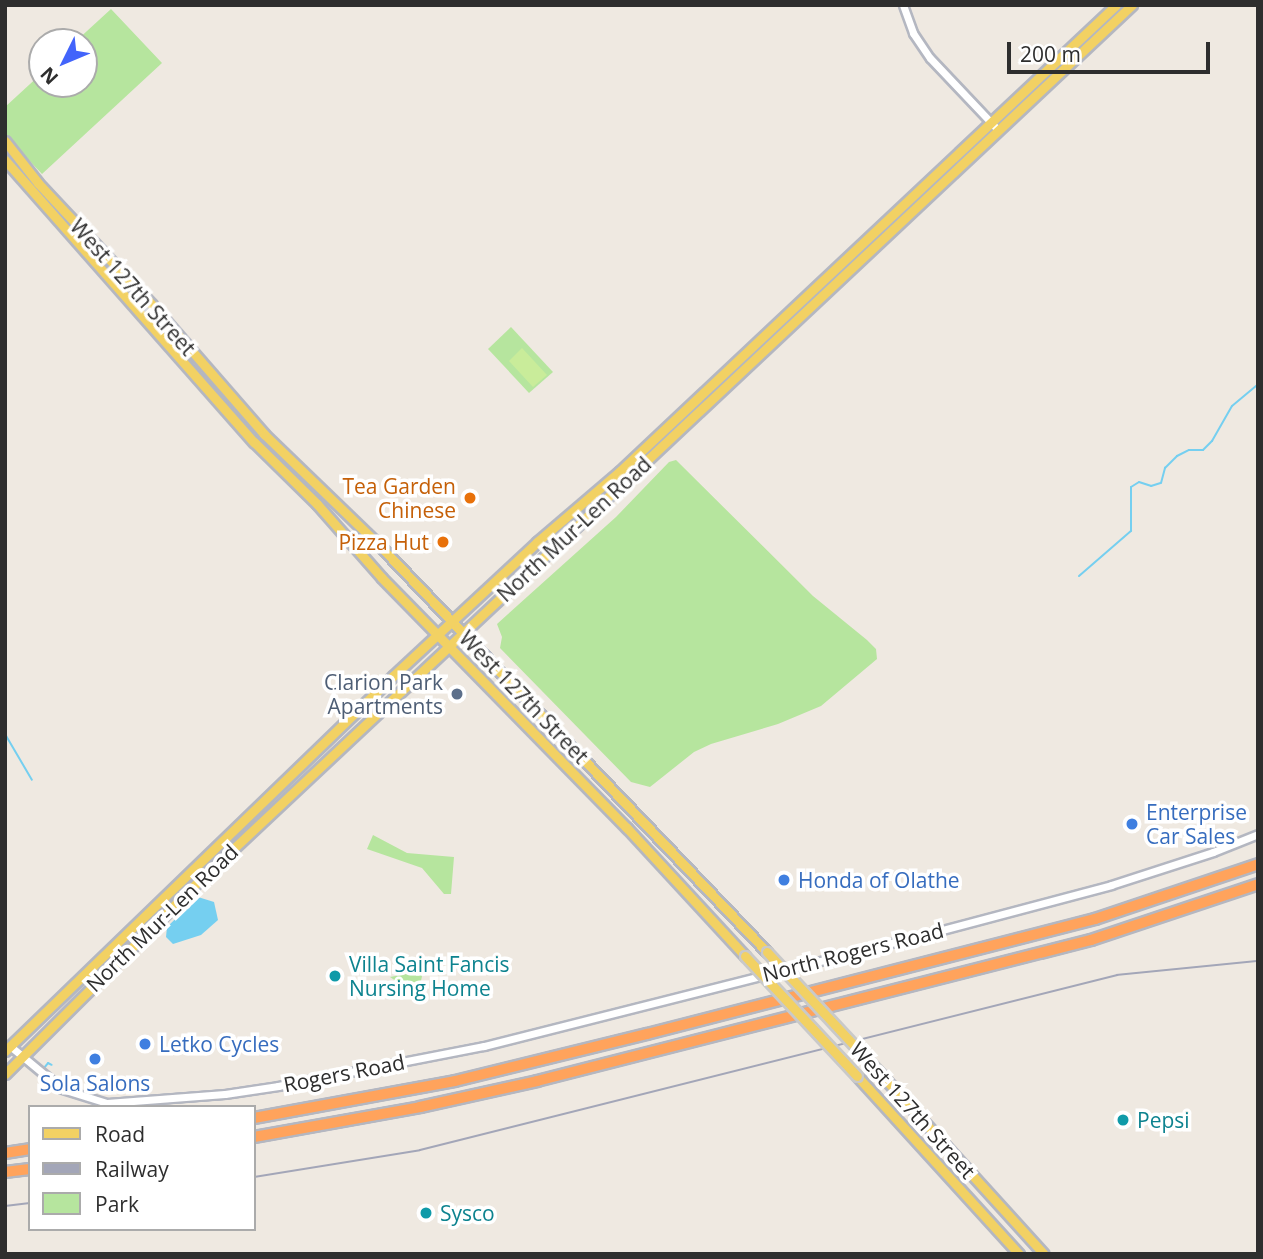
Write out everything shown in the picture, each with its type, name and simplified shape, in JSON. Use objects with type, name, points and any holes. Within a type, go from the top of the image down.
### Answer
[{"type":"highway","points":[[256,1118],[442,1083],[647,1034],[1095,919],[1258,864]]},
{"type":"highway","points":[[256,1138],[410,1110],[537,1081],[1091,940],[1258,884]]},
{"type":"highway","points":[[5,1153],[28,1149]]},
{"type":"highway","points":[[5,1172],[28,1169]]},
{"type":"main road","name":"North Mur-Len Road","points":[[8,1049],[437,635],[628,463],[1116,5]]},
{"type":"main road","name":"North Mur-Len Road","points":[[5,1074],[23,1059],[189,890],[1132,5]]},
{"type":"main road","name":"West 127th Street","points":[[5,141],[38,183],[152,305],[221,388],[379,545],[462,634],[640,815],[1044,1254]]},
{"type":"main road","name":"West 127th Street","points":[[5,160],[214,399],[317,504],[448,647],[627,828],[1019,1254]]},
{"type":"main road","points":[[996,1230],[1012,1254]]},
{"type":"street","points":[[903,5],[919,43],[999,131]]},
{"type":"street","name":"North Rogers Road","points":[[444,1054],[1024,909],[1203,856],[1258,834]]},
{"type":"street","name":"Rogers Road","points":[[8,1049],[62,1089],[85,1099],[119,1104],[225,1094],[444,1054]]},
{"type":"green space","points":[[111,9],[162,63],[42,174],[5,135],[5,107],[28,86],[28,98],[98,98],[98,28],[90,28]]},
{"type":"green space","points":[[511,327],[553,372],[529,393],[488,349]]},
{"type":"green space","points":[[522,348],[547,375],[533,387],[509,361]]},
{"type":"green space","points":[[676,460],[813,596],[867,640],[876,649],[877,659],[821,706],[778,724],[711,744],[694,752],[650,787],[631,782],[500,648],[502,637],[497,624],[616,517],[669,462]]},
{"type":"green space","points":[[373,835],[407,853],[454,857],[451,894],[444,894],[422,868],[367,849]]},
{"type":"green space","points":[[423,971],[418,996],[390,977]]},
{"type":"water","points":[[198,897],[214,902],[218,920],[201,935],[173,944],[166,937],[167,927]]},
{"type":"waterway","points":[[1079,576],[1131,531],[1131,487],[1139,482],[1151,486],[1161,483],[1165,468],[1177,456],[1189,450],[1203,450],[1212,441],[1232,406],[1258,384]]},
{"type":"waterway","points":[[5,734],[32,780]]},
{"type":"waterway","points":[[44,1068],[48,1063],[52,1065]]},
{"type":"railway","points":[[256,1177],[420,1150],[1117,975],[1258,961]]},
{"type":"railway","points":[[5,1206],[28,1203]]},
{"type":"place","name":"Tea Garden Chinese","points":[[470,498]]},
{"type":"place","name":"Pizza Hut","points":[[443,542]]},
{"type":"place","name":"Clarion Park Apartments","points":[[457,694]]},
{"type":"place","name":"Enterprise Car Sales","points":[[1132,824]]},
{"type":"place","name":"Honda of Olathe","points":[[784,880]]},
{"type":"place","name":"Villa Saint Fancis Nursing Home","points":[[335,976]]},
{"type":"place","name":"Letko Cycles","points":[[145,1044]]},
{"type":"place","name":"Sola Salons","points":[[95,1059]]},
{"type":"place","name":"Pepsi","points":[[1123,1120]]},
{"type":"place","name":"Sysco","points":[[426,1213]]}]
